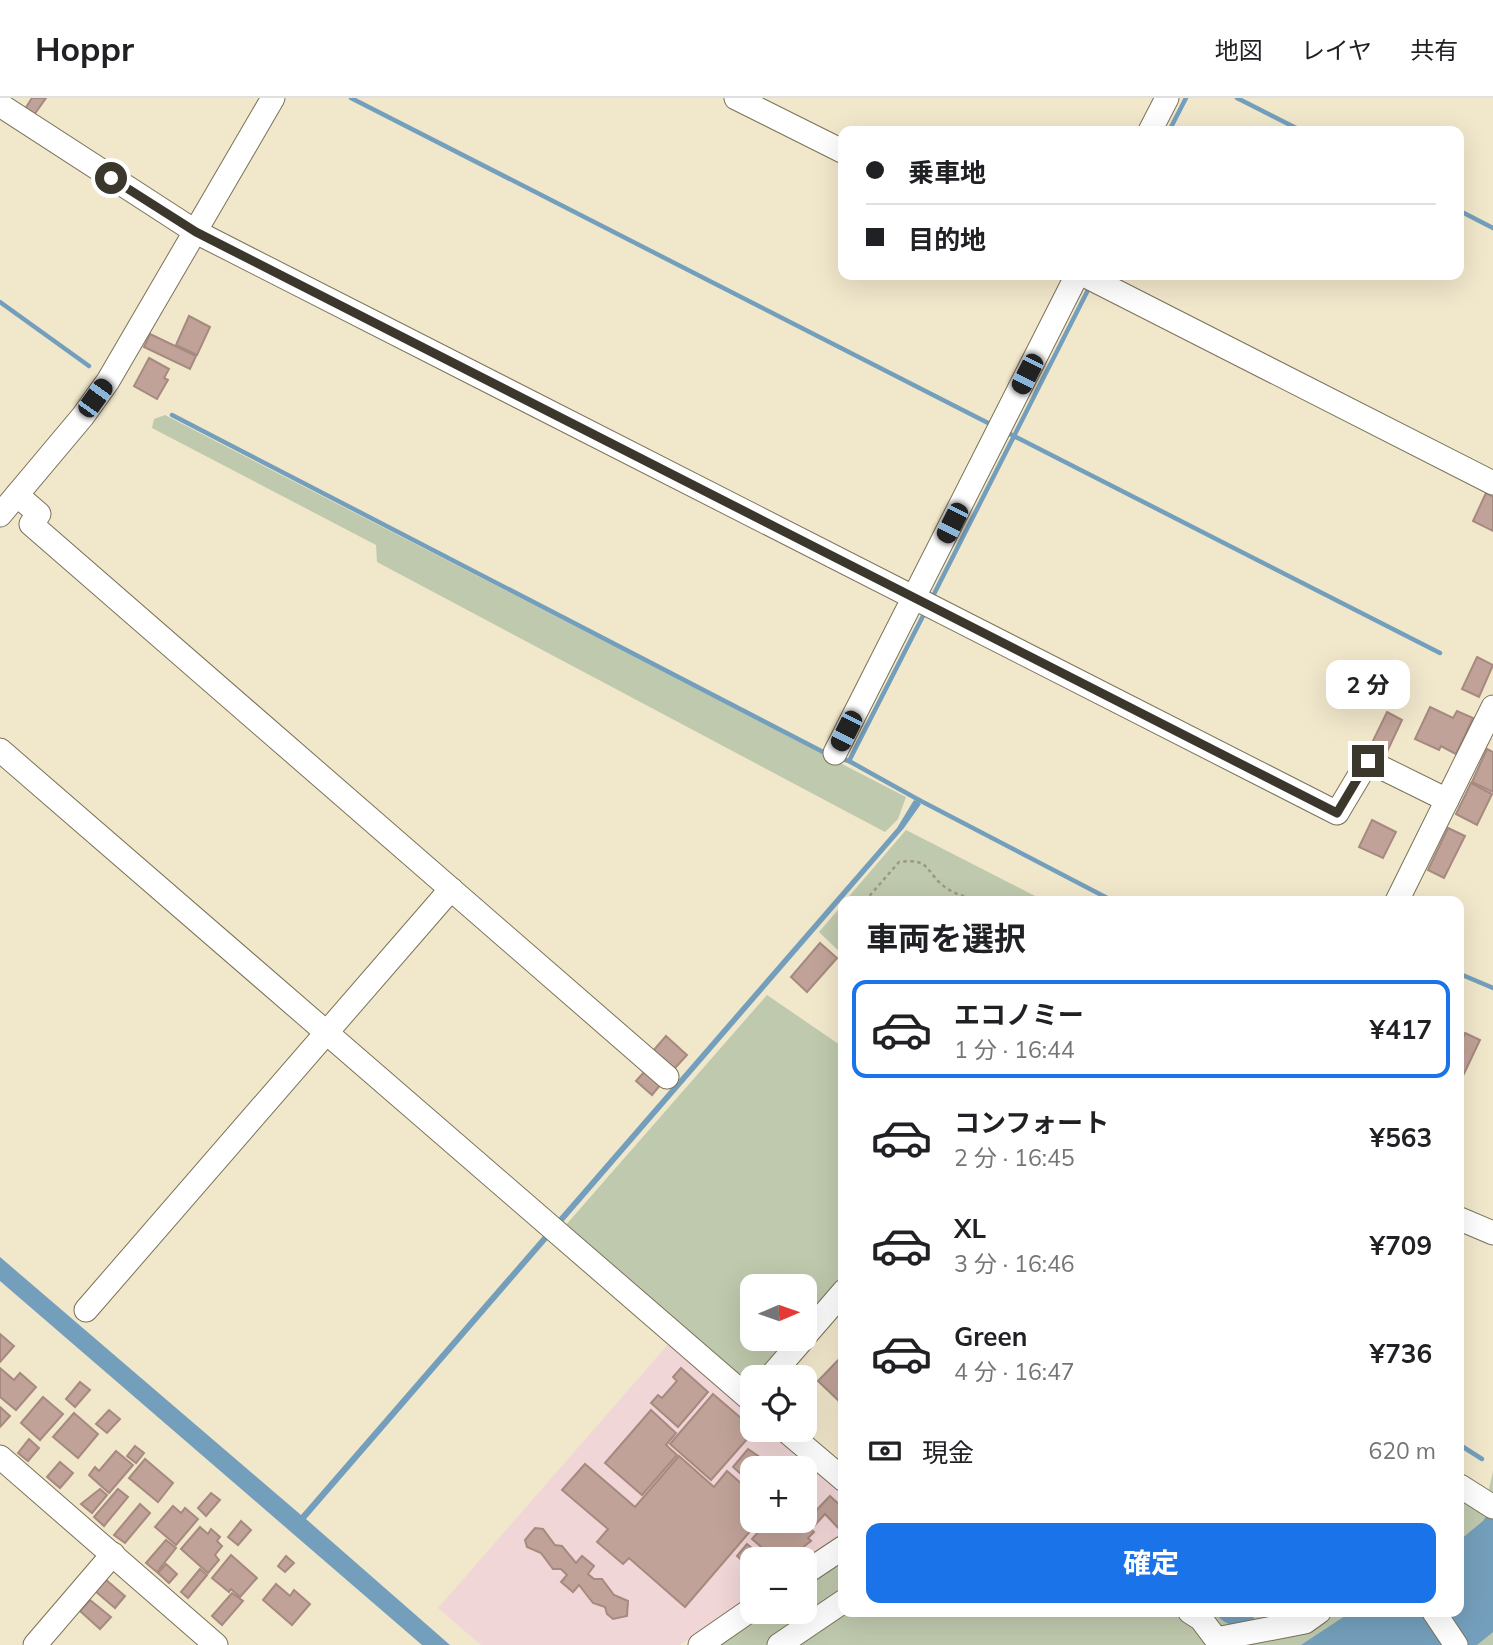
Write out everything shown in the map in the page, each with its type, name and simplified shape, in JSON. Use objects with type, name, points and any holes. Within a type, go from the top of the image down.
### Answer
[{"type":"street","points":[[0,515],[108,381],[272,98]]},
{"type":"street","points":[[736,98],[838,149]]},
{"type":"street","points":[[1153,126],[1167,98]]},
{"type":"street","points":[[0,105],[196,232],[1337,813],[1368,761],[1447,800]]},
{"type":"street","points":[[835,753],[1074,280]]},
{"type":"street","points":[[1094,280],[1493,483]]},
{"type":"street","points":[[17,495],[39,514],[31,524],[667,1077]]},
{"type":"street","points":[[1399,896],[1493,707]]},
{"type":"street","points":[[0,750],[740,1390]]},
{"type":"street","points":[[86,1310],[451,889]]},
{"type":"street","points":[[1464,1221],[1493,1233]]},
{"type":"street","points":[[817,1323],[838,1298]]},
{"type":"street","points":[[780,1365],[793,1351]]},
{"type":"street","points":[[799,1442],[838,1475]]},
{"type":"street","points":[[0,1457],[216,1645]]},
{"type":"street","points":[[817,1565],[838,1551]]},
{"type":"street","points":[[35,1645],[113,1554]]},
{"type":"street","points":[[779,1645],[838,1605]]},
{"type":"street","points":[[700,1645],[740,1617]]},
{"type":"street","points":[[1199,1617],[1216,1639],[1305,1622],[1312,1617]]},
{"type":"street","points":[[1437,1617],[1455,1645]]},
{"type":"path","points":[[869,896],[899,862],[914,860],[926,864],[938,881],[950,891],[968,896]]},
{"type":"shaded area","points":[[671,1341],[740,1401],[740,1442],[787,1442],[803,1456],[740,1456],[740,1533],[817,1533],[817,1468],[838,1487],[838,1536],[817,1551],[817,1547],[740,1547],[740,1603],[680,1645],[481,1645],[438,1608]]},
{"type":"green space","points":[[165,415],[906,797],[898,819],[885,832],[377,562],[376,545],[152,428],[154,419]]},
{"type":"green space","points":[[906,830],[1035,896],[849,896]]},
{"type":"green space","points":[[838,910],[838,950],[819,932]]},
{"type":"green space","points":[[767,995],[838,1044],[838,1283],[817,1308],[817,1274],[740,1274],[740,1351],[780,1351],[767,1365],[740,1365],[740,1378],[565,1226]]},
{"type":"green space","points":[[1493,1471],[1493,1645],[714,1645],[746,1624],[817,1624],[817,1576],[838,1561],[838,1617],[1464,1617],[1464,1500],[1474,1506],[1489,1489]]},
{"type":"water","points":[[914,800],[921,804],[904,828],[845,896],[838,896],[897,828]]},
{"type":"water","points":[[838,896],[838,904],[306,1519],[450,1645],[422,1645],[0,1281],[0,1257],[301,1515]]},
{"type":"water","points":[[1493,1506],[1493,1632],[1477,1645],[1301,1645],[1343,1617],[1464,1617],[1464,1537],[1483,1521]]},
{"type":"water","points":[[1219,1617],[1254,1617],[1254,1621],[1232,1625]]},
{"type":"building","points":[[32,98],[46,98],[34,115],[25,109]]},
{"type":"building","points":[[189,316],[210,327],[197,355],[176,345]]},
{"type":"building","points":[[150,334],[196,356],[190,369],[144,347]]},
{"type":"building","points":[[149,358],[169,369],[164,378],[168,380],[157,399],[134,386]]},
{"type":"building","points":[[1486,493],[1493,497],[1493,531],[1473,521]]},
{"type":"building","points":[[1477,657],[1493,665],[1479,697],[1462,689]]},
{"type":"building","points":[[1430,707],[1453,718],[1457,711],[1473,718],[1456,754],[1441,746],[1439,750],[1415,739]]},
{"type":"building","points":[[1387,712],[1402,720],[1386,754],[1370,747]]},
{"type":"building","points":[[1487,749],[1493,752],[1493,792],[1472,782]]},
{"type":"building","points":[[1471,783],[1492,794],[1477,825],[1456,814]]},
{"type":"building","points":[[1372,820],[1396,832],[1383,858],[1359,847]]},
{"type":"building","points":[[1448,828],[1465,836],[1444,878],[1428,870]]},
{"type":"building","points":[[820,943],[837,958],[807,992],[791,977]]},
{"type":"building","points":[[1465,1033],[1480,1040],[1464,1074]]},
{"type":"building","points":[[666,1036],[687,1055],[674,1069],[653,1051]]},
{"type":"building","points":[[646,1070],[661,1084],[652,1095],[636,1081]]},
{"type":"building","points":[[0,1334],[14,1346],[0,1362]]},
{"type":"building","points":[[838,1360],[838,1400],[818,1381]]},
{"type":"building","points":[[0,1368],[14,1380],[20,1373],[36,1387],[16,1410],[0,1397]]},
{"type":"building","points":[[681,1368],[708,1392],[678,1427],[651,1403],[658,1395],[662,1398],[677,1381],[673,1377]]},
{"type":"building","points":[[80,1382],[90,1390],[75,1407],[66,1399]]},
{"type":"building","points":[[713,1394],[740,1417],[740,1442],[744,1442],[711,1480],[670,1444]]},
{"type":"building","points":[[43,1397],[63,1414],[40,1440],[21,1423]]},
{"type":"building","points":[[0,1407],[10,1416],[0,1427]]},
{"type":"building","points":[[109,1410],[120,1419],[107,1433],[96,1424]]},
{"type":"building","points":[[651,1410],[676,1433],[666,1445],[677,1455],[642,1495],[605,1463]]},
{"type":"building","points":[[74,1413],[98,1434],[78,1458],[53,1437]]},
{"type":"building","points":[[29,1439],[39,1448],[28,1461],[18,1453]]},
{"type":"building","points":[[135,1446],[144,1453],[136,1463],[127,1456]]},
{"type":"building","points":[[748,1449],[758,1456],[742,1456]]},
{"type":"building","points":[[116,1451],[133,1465],[109,1493],[89,1475],[95,1467],[99,1471]]},
{"type":"building","points":[[679,1456],[714,1487],[727,1471],[740,1482],[740,1533],[749,1533],[685,1607],[629,1558],[623,1564],[597,1542],[608,1529],[562,1490],[585,1464],[635,1507]]},
{"type":"building","points":[[145,1459],[173,1483],[158,1502],[129,1478]]},
{"type":"building","points":[[740,1459],[740,1473],[733,1467]]},
{"type":"building","points":[[60,1462],[73,1473],[60,1488],[47,1477]]},
{"type":"building","points":[[100,1489],[107,1495],[92,1513],[81,1504]]},
{"type":"building","points":[[118,1489],[128,1497],[104,1526],[94,1517]]},
{"type":"building","points":[[211,1493],[220,1500],[206,1516],[198,1508]]},
{"type":"building","points":[[830,1496],[838,1503],[838,1528],[825,1514],[817,1523],[817,1510]]},
{"type":"building","points":[[140,1504],[150,1513],[125,1543],[114,1535]]},
{"type":"building","points":[[173,1506],[181,1513],[185,1508],[198,1519],[176,1545],[155,1527]]},
{"type":"building","points":[[241,1521],[251,1530],[238,1545],[228,1537]]},
{"type":"building","points":[[200,1527],[208,1534],[211,1529],[220,1537],[217,1541],[222,1546],[215,1555],[219,1560],[208,1573],[181,1549]]},
{"type":"building","points":[[535,1528],[543,1529],[555,1545],[562,1546],[576,1563],[582,1556],[594,1566],[588,1574],[594,1579],[602,1579],[614,1595],[628,1601],[627,1616],[613,1619],[607,1614],[605,1607],[593,1603],[579,1585],[573,1592],[561,1582],[567,1575],[561,1569],[553,1569],[541,1553],[527,1547],[525,1540]]},
{"type":"building","points":[[757,1533],[813,1533],[808,1538],[811,1541],[804,1547],[761,1547],[752,1539]]},
{"type":"building","points":[[166,1540],[176,1548],[157,1572],[146,1563]]},
{"type":"building","points":[[231,1555],[257,1578],[240,1597],[212,1578]]},
{"type":"building","points":[[286,1556],[294,1563],[285,1572],[278,1566]]},
{"type":"building","points":[[166,1564],[177,1574],[169,1583],[158,1573]]},
{"type":"building","points":[[200,1569],[207,1575],[188,1598],[181,1592]]},
{"type":"building","points":[[105,1579],[125,1596],[115,1608],[95,1591]]},
{"type":"building","points":[[276,1584],[290,1596],[294,1590],[310,1604],[292,1625],[263,1600]]},
{"type":"building","points":[[232,1593],[243,1601],[222,1625],[212,1616]]},
{"type":"building","points":[[90,1600],[111,1617],[100,1629],[80,1611]]},
{"type":"waterway","points":[[351,98],[992,425]]},
{"type":"waterway","points":[[1172,126],[1186,98]]},
{"type":"waterway","points":[[1237,98],[1292,126]]},
{"type":"waterway","points":[[1464,213],[1493,228]]},
{"type":"waterway","points":[[933,596],[1088,290]]},
{"type":"waterway","points":[[0,302],[89,366]]},
{"type":"waterway","points":[[172,415],[827,754]]},
{"type":"waterway","points":[[1006,432],[1440,653]]},
{"type":"waterway","points":[[916,804],[919,800],[849,761],[924,614]]},
{"type":"waterway","points":[[839,758],[849,761]]},
{"type":"waterway","points":[[919,800],[1103,896]]},
{"type":"waterway","points":[[1464,976],[1493,988]]},
{"type":"waterway","points":[[1464,1448],[1482,1459]]},
{"type":"route","points":[[111,178],[196,232],[1337,813],[1368,761]]}]
